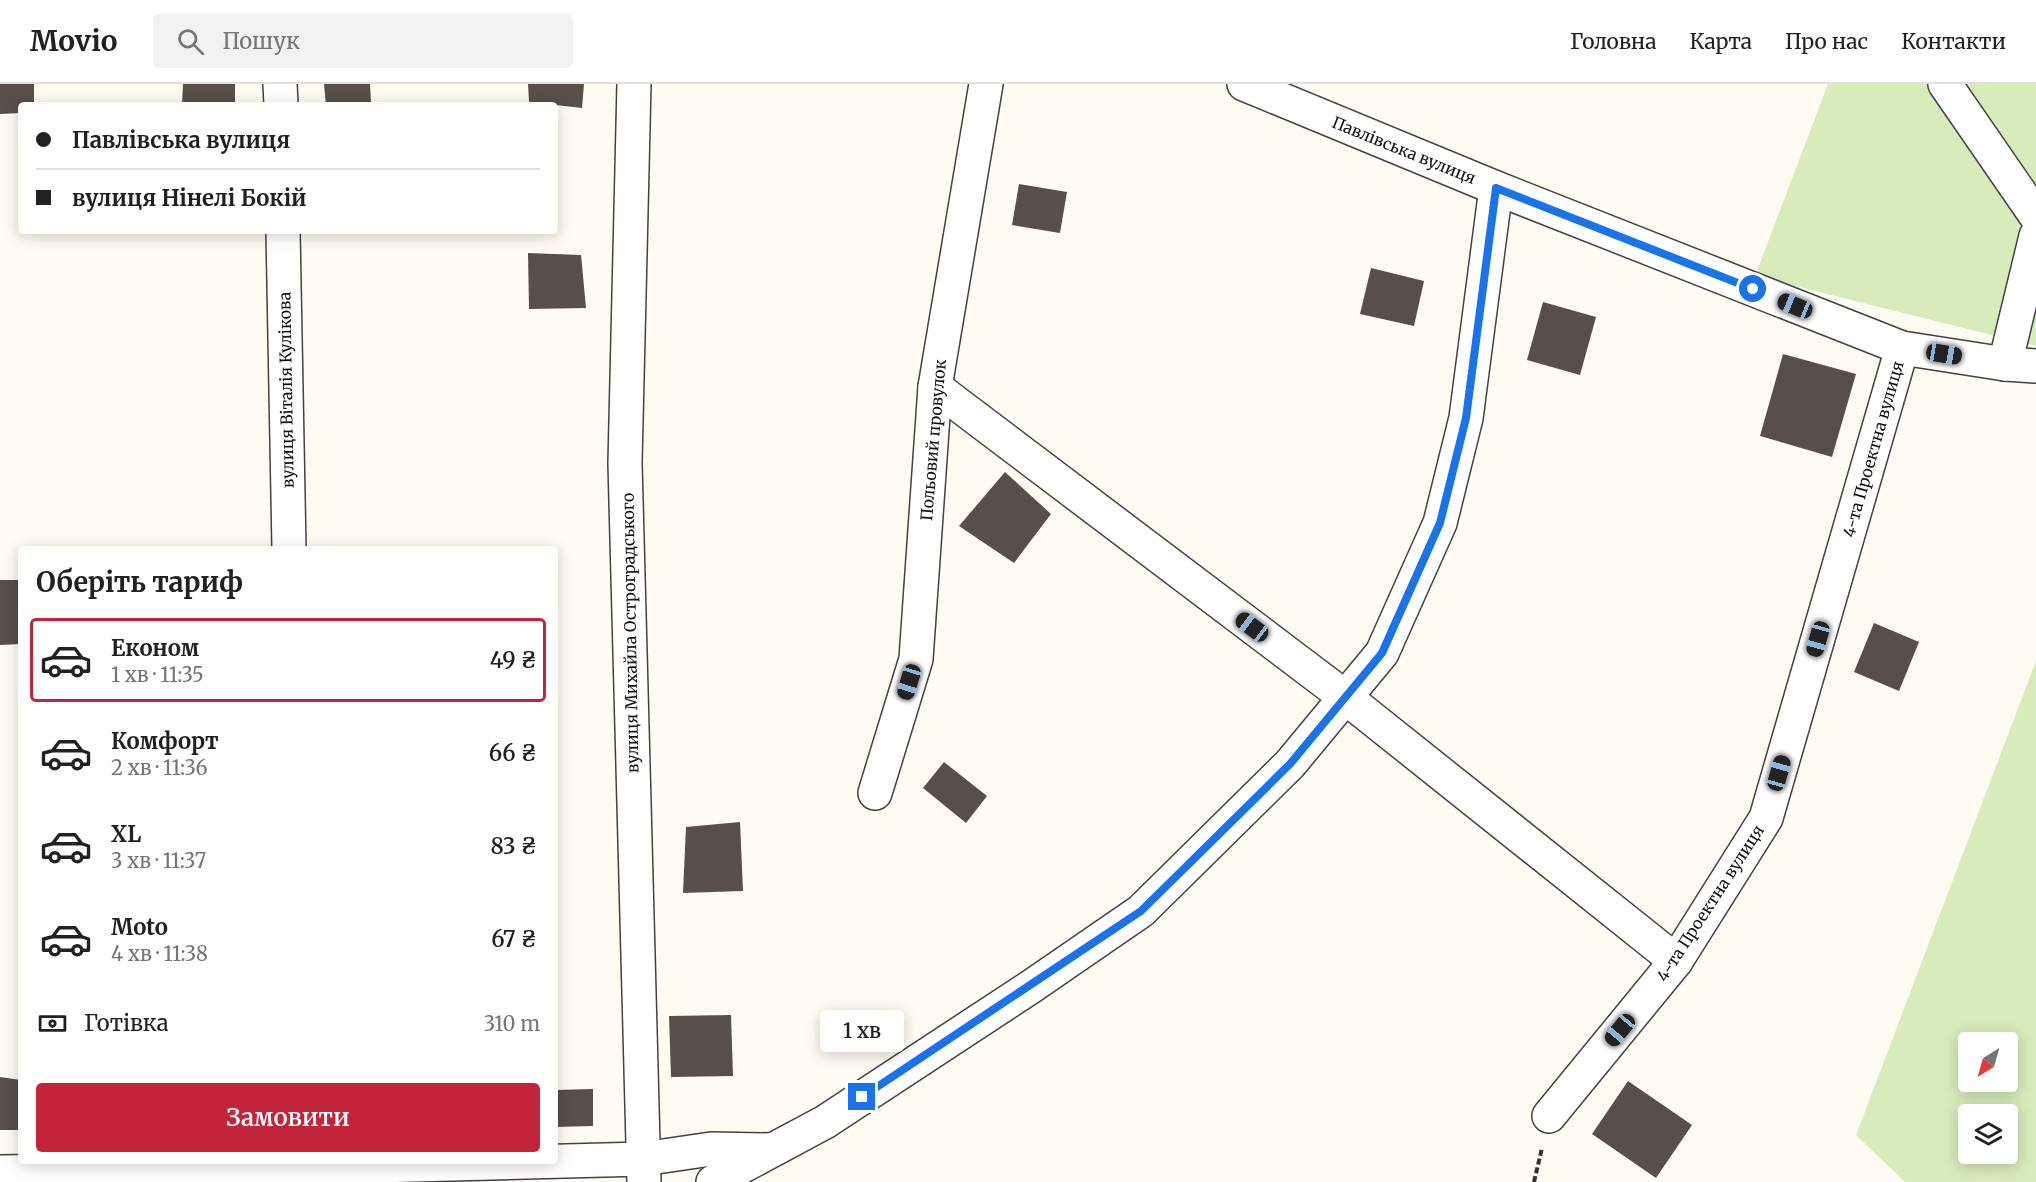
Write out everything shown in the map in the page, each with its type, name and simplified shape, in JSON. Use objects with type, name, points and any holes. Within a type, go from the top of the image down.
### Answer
[{"type":"street","points":[[280,84],[281,102]]},
{"type":"street","name":"вулиця Михайла Остроградського","points":[[634,84],[625,463],[644,1171]]},
{"type":"street","name":"Польовий провулок","points":[[875,793],[916,659],[935,387],[986,84]]},
{"type":"street","name":"Павлівська вулиця","points":[[1244,84],[1496,188],[1902,348],[2021,365]]},
{"type":"street","points":[[1945,84],[2036,216]]},
{"type":"street","points":[[713,1182],[835,1115],[1032,986],[1141,911],[1290,764],[1382,653],[1440,523],[1466,418],[1496,188]]},
{"type":"street","name":"вулиця Віталія Кулікова","points":[[283,234],[289,546]]},
{"type":"street","points":[[2021,365],[2036,236]]},
{"type":"street","name":"4-та Проектна вулиця","points":[[1549,1116],[1676,961],[1766,818],[1902,348]]},
{"type":"street","points":[[935,387],[1345,697],[1676,961]]},
{"type":"street","points":[[0,1172],[300,1165],[644,1171],[711,1149],[775,1150]]},
{"type":"green space","points":[[1828,84],[2036,84],[2036,346],[1755,276]]},
{"type":"green space","points":[[2036,661],[2036,1182],[1905,1182],[1856,1135]]},
{"type":"building","points":[[0,84],[34,84],[34,102],[18,102],[18,113],[0,114]]},
{"type":"building","points":[[183,84],[235,84],[235,102],[182,102]]},
{"type":"building","points":[[324,84],[370,84],[371,102],[326,102]]},
{"type":"building","points":[[528,84],[584,84],[582,108],[558,105],[558,102],[529,102]]},
{"type":"building","points":[[1019,184],[1067,192],[1060,233],[1012,225]]},
{"type":"building","points":[[528,253],[581,255],[586,308],[529,309]]},
{"type":"building","points":[[1371,268],[1424,281],[1414,326],[1360,314]]},
{"type":"building","points":[[1543,302],[1596,317],[1580,375],[1527,360]]},
{"type":"building","points":[[1783,354],[1856,374],[1832,457],[1760,436]]},
{"type":"building","points":[[1005,472],[1051,514],[1014,563],[959,526]]},
{"type":"building","points":[[0,580],[18,580],[18,644],[0,645]]},
{"type":"building","points":[[1874,623],[1919,642],[1899,691],[1854,672]]},
{"type":"building","points":[[944,762],[987,796],[966,823],[923,788]]},
{"type":"building","points":[[740,822],[743,891],[683,893],[686,827]]},
{"type":"building","points":[[731,1015],[733,1076],[671,1077],[669,1016]]},
{"type":"building","points":[[0,1077],[18,1080],[18,1130],[0,1130]]},
{"type":"building","points":[[1628,1081],[1692,1125],[1656,1178],[1592,1134]]},
{"type":"building","points":[[593,1089],[593,1126],[558,1127],[558,1090]]},
{"type":"route","points":[[862,1097],[1032,986],[1141,911],[1290,764],[1382,653],[1440,523],[1466,418],[1496,188],[1753,289]]}]
